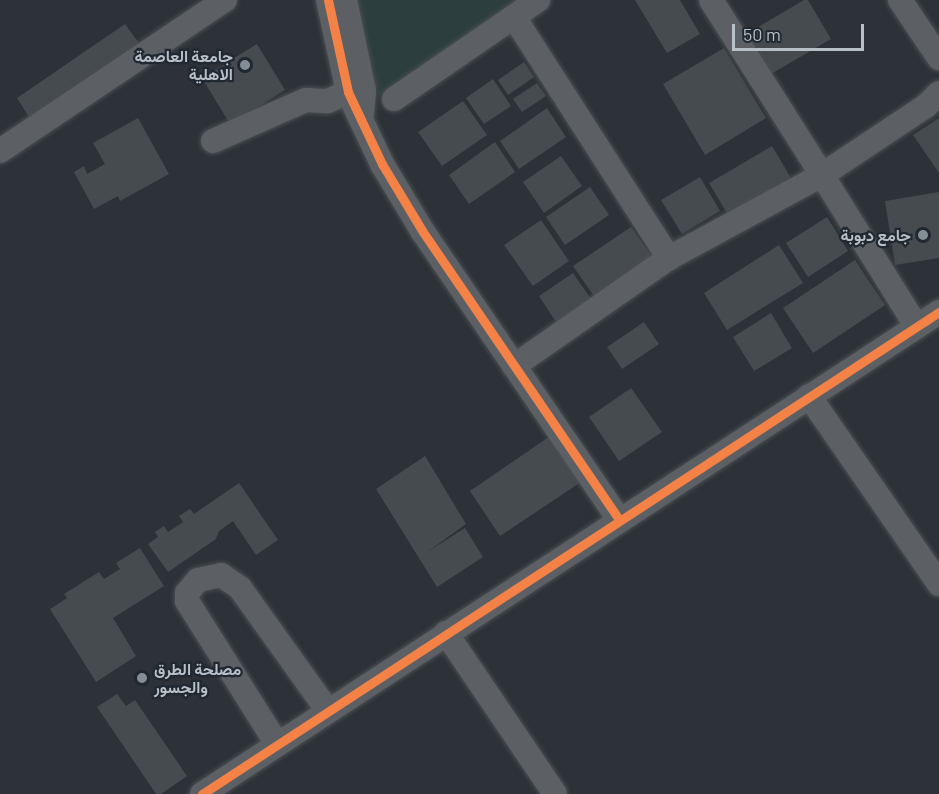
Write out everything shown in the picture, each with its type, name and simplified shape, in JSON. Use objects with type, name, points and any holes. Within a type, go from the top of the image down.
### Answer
[{"type":"street","points":[[0,151],[225,0]]},
{"type":"street","points":[[328,0],[348,93],[399,195],[619,519]]},
{"type":"street","points":[[345,0],[364,91],[361,119]]},
{"type":"street","points":[[394,99],[538,0]]},
{"type":"street","points":[[711,0],[917,327]]},
{"type":"street","points":[[900,0],[939,58]]},
{"type":"street","points":[[513,17],[669,258]]},
{"type":"street","points":[[213,141],[306,100],[328,101],[348,93]]},
{"type":"street","points":[[514,366],[669,258],[822,175],[926,106],[939,93]]},
{"type":"street","points":[[202,794],[619,519],[939,312]]},
{"type":"street","points":[[809,396],[939,584]]},
{"type":"street","points":[[277,744],[187,601],[187,593],[198,580],[221,575],[240,588],[328,711]]},
{"type":"street","points":[[446,633],[555,794]]},
{"type":"green space","points":[[355,0],[523,0],[379,96]]},
{"type":"building","points":[[635,0],[680,0],[700,34],[667,53]]},
{"type":"building","points":[[804,0],[808,0],[831,39],[771,74],[748,33]]},
{"type":"building","points":[[125,24],[144,50],[34,125],[17,98]]},
{"type":"building","points":[[257,44],[285,90],[230,124],[202,78]]},
{"type":"building","points":[[724,48],[766,118],[705,155],[663,84]]},
{"type":"building","points":[[524,62],[534,77],[508,95],[498,80]]},
{"type":"building","points":[[493,79],[511,106],[484,124],[466,98]]},
{"type":"building","points":[[537,83],[546,96],[522,112],[513,99]]},
{"type":"building","points":[[463,101],[487,135],[442,166],[418,132]]},
{"type":"building","points":[[547,108],[566,137],[519,169],[500,141]]},
{"type":"building","points":[[138,118],[169,174],[120,201],[118,196],[94,209],[74,172],[84,166],[87,174],[105,164],[93,143]]},
{"type":"building","points":[[939,118],[939,173],[913,135]]},
{"type":"building","points":[[495,142],[515,172],[469,204],[449,175]]},
{"type":"building","points":[[772,146],[791,178],[728,215],[709,183]]},
{"type":"building","points":[[561,156],[582,186],[544,213],[523,182]]},
{"type":"building","points":[[700,177],[720,211],[682,234],[661,200]]},
{"type":"building","points":[[590,187],[609,215],[565,245],[546,217]]},
{"type":"building","points":[[939,192],[939,258],[895,265],[885,201]]},
{"type":"building","points":[[827,217],[848,251],[808,277],[786,243]]},
{"type":"building","points":[[541,220],[569,261],[533,286],[504,245]]},
{"type":"building","points":[[631,227],[654,259],[596,299],[573,266]]},
{"type":"building","points":[[779,245],[803,283],[727,330],[704,293]]},
{"type":"building","points":[[855,260],[885,305],[813,353],[783,308]]},
{"type":"building","points":[[573,273],[593,302],[558,325],[539,296]]},
{"type":"building","points":[[771,313],[792,348],[754,371],[733,337]]},
{"type":"building","points":[[644,322],[659,344],[622,369],[607,347]]},
{"type":"building","points":[[631,388],[662,432],[619,461],[589,417]]},
{"type":"building","points":[[553,434],[584,480],[500,536],[470,491]]},
{"type":"building","points":[[425,456],[466,524],[427,552],[465,528],[483,557],[437,587],[376,489]]},
{"type":"building","points":[[239,483],[278,540],[256,555],[233,521],[219,531],[216,539],[168,572],[148,544],[158,537],[155,532],[164,526],[168,532],[183,522],[179,516],[190,509],[194,514]]},
{"type":"building","points":[[140,548],[164,586],[113,618],[136,656],[96,682],[50,609],[67,598],[64,594],[99,572],[104,579],[120,569],[116,563]]},
{"type":"building","points":[[117,694],[126,706],[135,700],[187,776],[161,794],[156,794],[97,707]]},
{"type":"cycle path","points":[[328,0],[348,92],[382,164],[423,232],[619,519]]},
{"type":"cycle path","points":[[202,794],[939,312]]},
{"type":"place","name":"جامعة العاصمة الاهلية","points":[[245,65]]},
{"type":"place","name":"جامع دبوبة","points":[[923,235]]},
{"type":"place","name":"مصلحة الطرق والجسور","points":[[142,678]]}]
